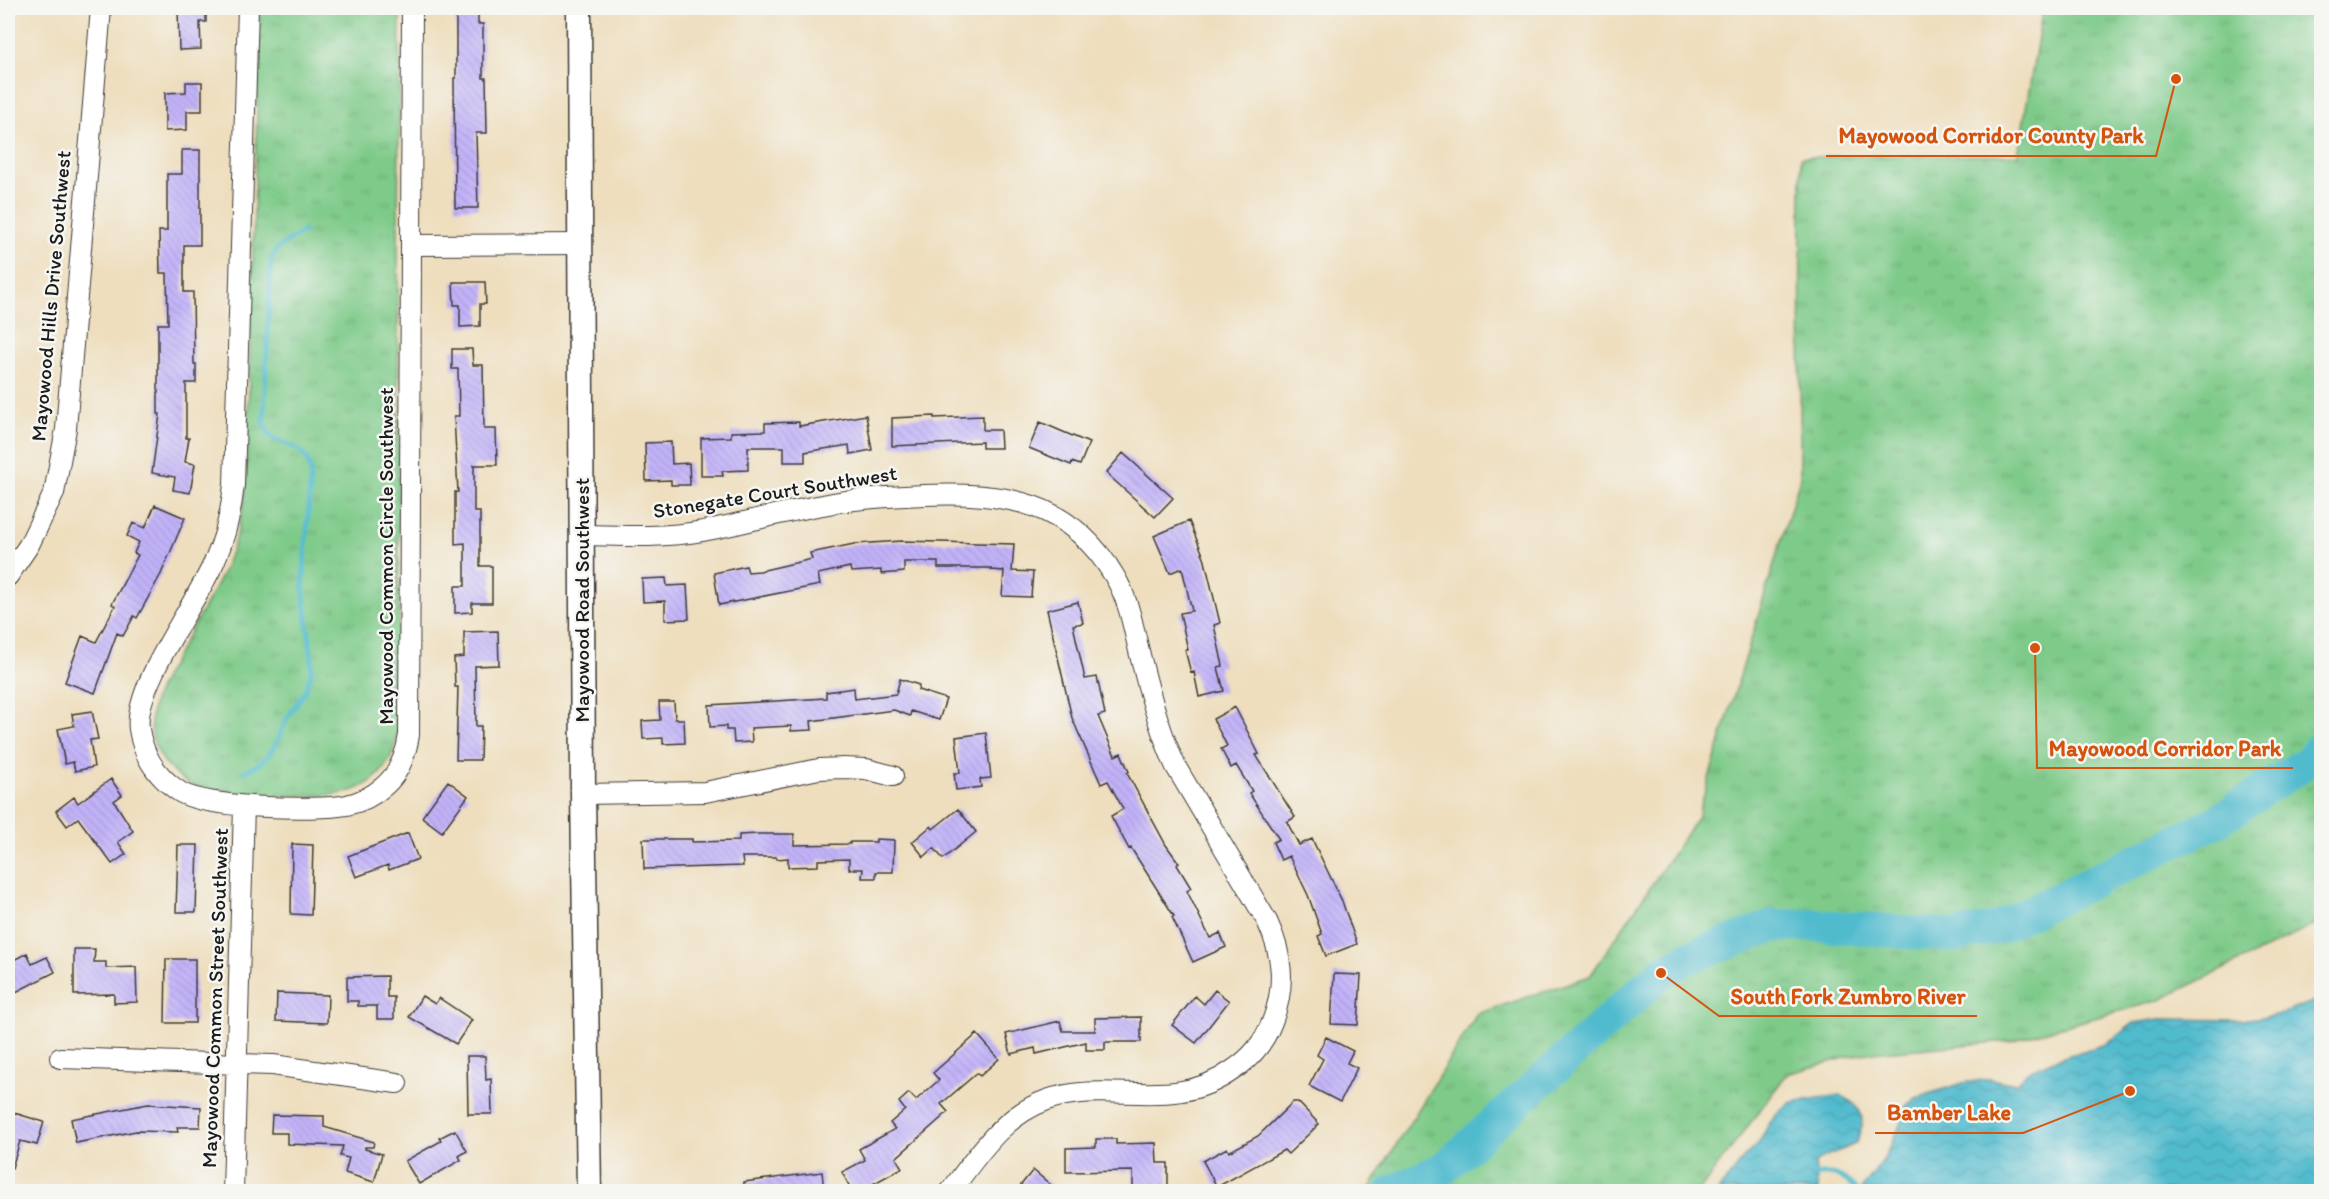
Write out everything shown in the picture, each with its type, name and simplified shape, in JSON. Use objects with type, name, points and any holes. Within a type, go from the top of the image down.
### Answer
[{"type":"street","name":"Mayowood Hills Drive Southwest","points":[[8,576],[29,545],[54,493],[66,429],[101,8]]},
{"type":"street","name":"Mayowood Common Circle Southwest","points":[[248,8],[234,486],[229,525],[215,561],[143,694],[139,726],[142,744],[156,772],[182,793],[214,803],[244,806],[333,807],[360,801],[384,787],[395,775],[407,749],[411,718],[412,8]]},
{"type":"street","name":"Mayowood Road Southwest","points":[[579,8],[581,535],[588,1191]]},
{"type":"street","points":[[411,245],[581,244]]},
{"type":"street","name":"Stonegate Court Southwest","points":[[581,535],[683,534],[858,499],[977,494],[1016,500],[1052,515],[1068,525],[1094,548],[1116,578],[1130,615],[1153,706],[1167,747],[1275,938],[1280,955],[1281,974],[1276,1012],[1266,1034],[1252,1055],[1224,1076],[1201,1088],[1172,1093],[1076,1094],[1048,1100],[1020,1113],[996,1132],[950,1191]]},
{"type":"street","points":[[583,794],[705,792],[819,769],[866,769],[893,776]]},
{"type":"street","name":"Mayowood Common Street Southwest","points":[[233,1191],[244,806]]},
{"type":"street","points":[[60,1058],[236,1062],[310,1068],[397,1083]]},
{"type":"green space","points":[[260,8],[400,8],[399,718],[394,749],[383,770],[374,779],[345,793],[290,795],[241,793],[188,783],[173,772],[162,758],[154,742],[151,724],[155,697],[226,565],[236,536],[245,496]]},
{"type":"green space","points":[[2043,8],[2321,8],[2321,922],[2160,1000],[2010,1041],[1859,1054],[1787,1074],[1699,1191],[1368,1191],[1477,1014],[1590,976],[1697,818],[1800,478],[1801,157],[2018,155]]},
{"type":"water","points":[[2321,1000],[2321,1191],[1860,1191],[1884,1159],[1901,1123],[1906,1106],[1916,1098],[1963,1083],[1990,1079],[2016,1084],[2026,1072],[2054,1060],[2106,1044],[2134,1023],[2160,1019],[2242,1020],[2282,1014]]},
{"type":"water","points":[[1840,1095],[1859,1110],[1861,1127],[1856,1143],[1825,1156],[1815,1163],[1818,1191],[1718,1191],[1760,1141],[1779,1112],[1792,1102]]},
{"type":"building","points":[[178,8],[206,8],[206,22],[200,22],[201,49],[179,50]]},
{"type":"building","points":[[456,8],[478,8],[478,24],[483,24],[483,78],[486,78],[487,133],[476,133],[478,208],[455,208]]},
{"type":"building","points":[[186,82],[202,82],[202,111],[187,111],[187,130],[165,131],[165,93],[186,92]]},
{"type":"building","points":[[182,150],[200,150],[200,245],[184,245],[184,292],[193,292],[194,364],[196,364],[196,383],[186,383],[186,438],[189,438],[185,462],[195,464],[190,493],[173,490],[175,477],[152,473],[160,414],[158,414],[158,324],[168,324],[167,273],[160,273],[159,231],[167,231],[167,174],[182,174]]},
{"type":"building","points":[[453,282],[485,282],[486,304],[480,304],[480,326],[460,327],[460,305],[454,305]]},
{"type":"building","points":[[452,349],[472,349],[473,365],[483,365],[484,429],[496,429],[497,465],[474,465],[474,512],[480,512],[480,566],[492,566],[492,603],[472,603],[472,612],[455,613],[455,586],[465,586],[465,543],[455,544],[455,492],[458,492],[454,416],[459,416],[458,369],[452,369]]},
{"type":"building","points":[[866,415],[872,450],[850,454],[849,445],[805,452],[805,462],[784,462],[784,447],[748,447],[748,470],[722,471],[723,476],[701,476],[701,438],[731,437],[731,432],[765,431],[765,423],[799,422],[799,426]]},
{"type":"building","points":[[934,416],[934,418],[983,416],[983,430],[1000,430],[1001,448],[982,448],[982,442],[892,446],[892,418]]},
{"type":"building","points":[[1040,422],[1089,443],[1080,465],[1072,462],[1071,465],[1029,448]]},
{"type":"building","points":[[671,442],[672,464],[689,463],[690,485],[671,485],[671,480],[646,481],[645,443]]},
{"type":"building","points":[[1123,453],[1173,498],[1155,517],[1106,473]]},
{"type":"building","points":[[155,505],[185,518],[161,574],[137,618],[134,616],[123,636],[117,633],[95,693],[65,682],[82,636],[96,642],[115,606],[112,604],[138,555],[134,553],[139,542],[127,536],[133,523],[145,528]]},
{"type":"building","points":[[1189,521],[1204,557],[1220,623],[1214,625],[1223,666],[1218,667],[1224,691],[1199,697],[1194,672],[1191,673],[1185,650],[1188,650],[1180,613],[1192,611],[1182,568],[1170,573],[1154,536]]},
{"type":"building","points":[[902,541],[1014,544],[1012,571],[1033,572],[1031,597],[1002,596],[1004,571],[991,570],[991,568],[938,568],[938,562],[904,562],[904,572],[881,574],[881,570],[851,572],[850,567],[818,574],[820,585],[719,605],[714,573],[746,566],[748,572],[760,571],[812,559],[810,553],[854,544]]},
{"type":"building","points":[[666,578],[667,586],[687,585],[689,619],[665,620],[665,601],[643,602],[642,579]]},
{"type":"building","points":[[1078,602],[1083,623],[1073,625],[1085,679],[1097,677],[1105,714],[1098,716],[1115,756],[1121,753],[1129,772],[1127,773],[1166,845],[1179,863],[1177,865],[1191,888],[1187,891],[1210,938],[1220,933],[1226,947],[1193,962],[1172,917],[1174,916],[1131,848],[1129,849],[1111,816],[1123,809],[1108,781],[1101,784],[1072,718],[1047,610]]},
{"type":"building","points":[[498,631],[499,665],[475,666],[476,726],[481,726],[480,760],[456,760],[458,687],[455,687],[454,658],[464,657],[464,632]]},
{"type":"building","points":[[900,679],[919,685],[918,690],[946,699],[939,720],[911,711],[910,716],[894,710],[811,721],[812,730],[791,731],[791,726],[751,728],[752,742],[734,743],[733,730],[726,730],[726,726],[710,727],[709,705],[826,698],[826,692],[854,688],[855,699],[896,694]]},
{"type":"building","points":[[659,702],[674,702],[675,719],[684,719],[685,743],[663,744],[663,738],[643,739],[642,721],[660,720]]},
{"type":"building","points":[[1235,707],[1259,754],[1256,755],[1295,817],[1287,822],[1299,845],[1312,839],[1342,901],[1357,944],[1326,956],[1318,936],[1322,934],[1308,895],[1289,856],[1281,860],[1273,842],[1279,839],[1249,793],[1252,791],[1236,765],[1231,768],[1221,749],[1227,746],[1213,719]]},
{"type":"building","points":[[92,711],[98,739],[90,740],[94,767],[75,771],[73,762],[65,764],[58,729],[74,726],[72,714]]},
{"type":"building","points":[[986,733],[991,778],[980,779],[981,787],[956,790],[954,773],[960,773],[956,737]]},
{"type":"building","points":[[111,779],[122,795],[114,801],[133,831],[118,842],[126,854],[112,864],[78,818],[67,826],[56,811],[74,797],[78,803]]},
{"type":"building","points":[[448,781],[468,796],[442,832],[422,817]]},
{"type":"building","points":[[958,809],[976,832],[943,859],[934,848],[924,857],[912,842],[931,826],[933,829]]},
{"type":"building","points":[[408,833],[418,859],[389,870],[388,865],[356,877],[348,856]]},
{"type":"building","points":[[794,834],[794,845],[850,844],[850,842],[876,842],[876,839],[894,840],[893,872],[876,872],[876,878],[862,878],[863,869],[849,869],[849,859],[818,860],[818,866],[788,867],[788,858],[776,859],[776,857],[742,857],[743,866],[644,869],[643,839],[692,839],[692,842],[739,841],[739,835]]},
{"type":"building","points":[[292,844],[313,845],[311,915],[291,914]]},
{"type":"building","points":[[178,845],[198,845],[196,912],[176,912]]},
{"type":"building","points":[[74,949],[95,949],[94,962],[106,962],[106,968],[136,967],[137,1002],[114,1003],[114,994],[74,995]]},
{"type":"building","points":[[27,953],[32,964],[47,957],[55,972],[8,996],[8,963]]},
{"type":"building","points":[[166,959],[195,959],[195,1023],[165,1023]]},
{"type":"building","points":[[1334,974],[1361,975],[1358,1025],[1331,1024]]},
{"type":"building","points":[[387,976],[387,997],[394,997],[394,1019],[377,1019],[377,1006],[358,1006],[358,1001],[347,1001],[347,977]]},
{"type":"building","points":[[1215,990],[1229,1001],[1196,1043],[1172,1025],[1195,996],[1204,1004]]},
{"type":"building","points":[[277,993],[328,995],[327,1023],[276,1021]]},
{"type":"building","points":[[422,996],[435,1004],[439,998],[472,1020],[456,1044],[409,1017]]},
{"type":"building","points":[[1141,1017],[1141,1042],[1105,1042],[1105,1050],[1086,1050],[1086,1042],[1036,1054],[1035,1048],[1011,1054],[1006,1034],[1060,1021],[1063,1031],[1095,1031],[1095,1018]]},
{"type":"building","points":[[977,1034],[999,1059],[980,1076],[977,1073],[941,1104],[948,1112],[896,1158],[902,1168],[869,1186],[872,1191],[852,1191],[842,1172],[865,1160],[859,1149],[895,1129],[890,1123],[905,1110],[899,1102],[909,1093],[916,1100],[939,1080],[933,1073]]},
{"type":"building","points":[[1326,1037],[1353,1051],[1347,1063],[1357,1068],[1340,1102],[1309,1086],[1323,1059],[1317,1055]]},
{"type":"building","points":[[467,1056],[485,1056],[486,1080],[491,1079],[492,1114],[468,1114]]},
{"type":"building","points":[[1293,1102],[1298,1102],[1319,1124],[1288,1154],[1284,1150],[1217,1187],[1203,1161],[1227,1148],[1229,1152],[1258,1136]]},
{"type":"building","points":[[148,1104],[201,1107],[200,1127],[177,1127],[178,1132],[136,1131],[76,1143],[71,1119]]},
{"type":"building","points":[[8,1111],[44,1122],[37,1145],[20,1141],[12,1168],[8,1168]]},
{"type":"building","points":[[272,1115],[324,1116],[324,1127],[374,1142],[373,1147],[365,1147],[365,1149],[382,1154],[374,1182],[345,1173],[349,1158],[340,1156],[343,1146],[287,1144],[287,1133],[271,1133]]},
{"type":"building","points":[[455,1130],[467,1151],[459,1156],[461,1160],[419,1184],[405,1161],[441,1141],[439,1138]]},
{"type":"building","points":[[1096,1139],[1116,1139],[1116,1144],[1156,1143],[1157,1163],[1168,1163],[1168,1191],[1133,1191],[1133,1171],[1066,1172],[1066,1148],[1096,1147]]},
{"type":"building","points":[[1033,1170],[1058,1191],[1016,1191]]},
{"type":"building","points":[[822,1172],[824,1191],[744,1191],[744,1182]]},
{"type":"waterway","points":[[244,772],[261,763],[274,748],[287,718],[304,693],[311,674],[312,660],[303,586],[311,471],[300,451],[271,436],[264,420],[271,259],[277,249],[304,231]]},
{"type":"waterway","points":[[1392,1192],[1444,1168],[1661,973],[1687,958],[1772,926],[1815,925],[1954,936],[1998,928],[2217,821],[2310,760],[2322,746]]},
{"type":"waterway","points":[[1816,1175],[1839,1176],[1849,1182],[1858,1192]]},
{"type":"place","name":"Mayowood Corridor County Park","points":[[2176,79]]},
{"type":"place","name":"Mayowood Corridor Park","points":[[2035,648]]},
{"type":"place","name":"South Fork Zumbro River","points":[[1661,973]]},
{"type":"place","name":"Bamber Lake","points":[[2130,1091]]}]
